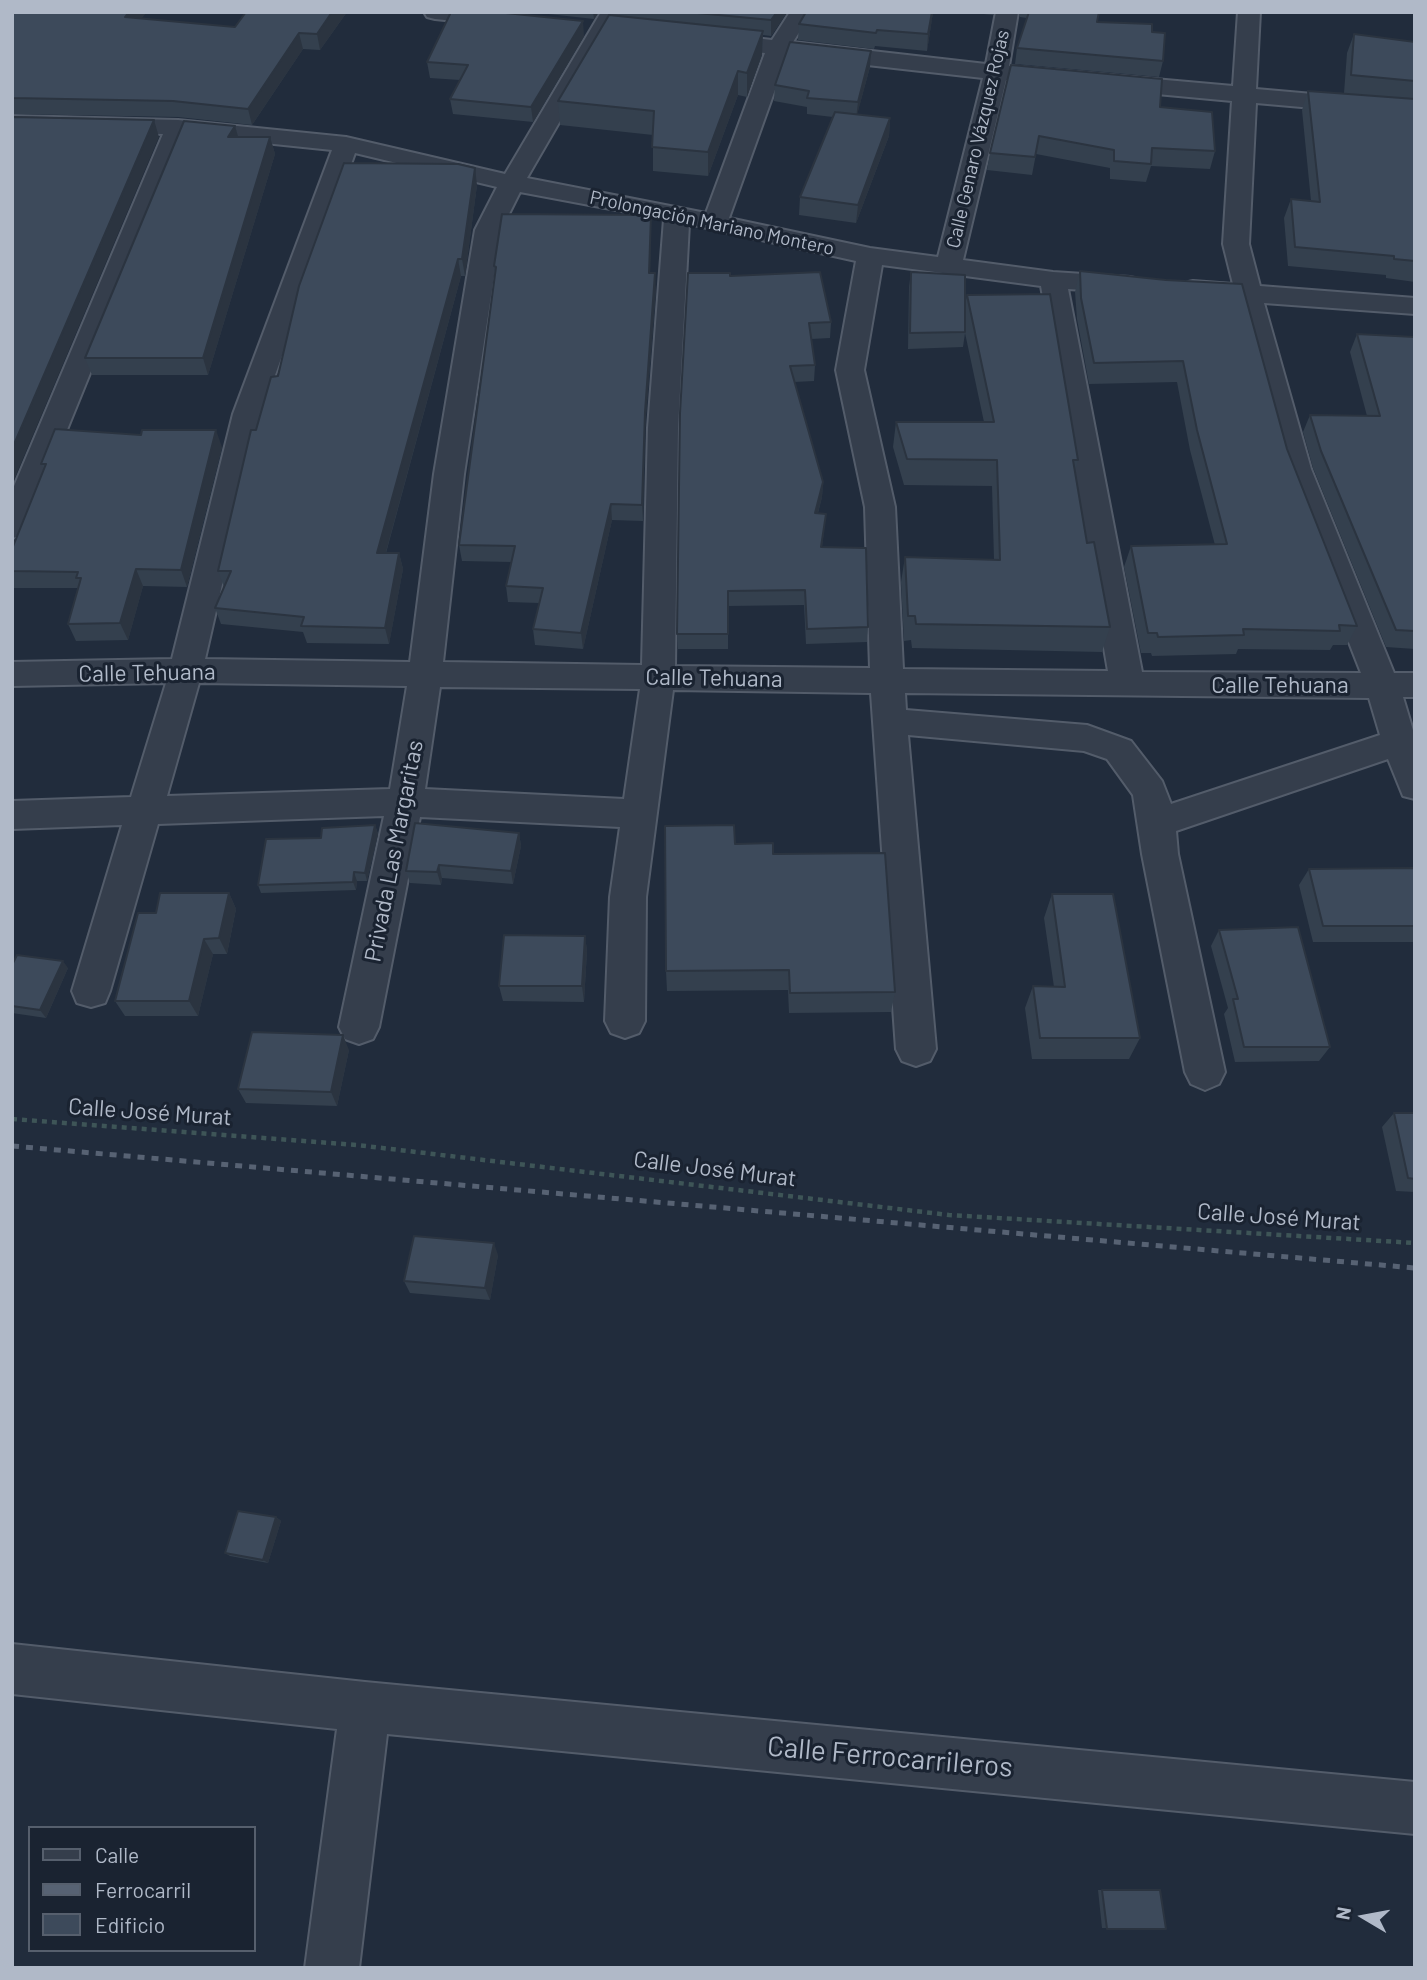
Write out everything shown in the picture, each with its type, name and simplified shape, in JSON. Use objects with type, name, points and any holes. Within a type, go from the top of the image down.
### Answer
[{"type":"street","points":[[435,12],[527,22]]},
{"type":"street","points":[[715,222],[779,47],[801,12]]},
{"type":"street","name":"Calle Genaro Vázquez Rojas","points":[[949,265],[996,72],[1007,12]]},
{"type":"street","points":[[1249,12],[1236,244],[1247,293],[1297,469],[1398,685],[1399,742],[1415,786]]},
{"type":"street","name":"Privada Las Margaritas","points":[[359,1027],[405,802],[425,675],[449,474],[488,230],[512,183],[606,26]]},
{"type":"street","points":[[684,38],[996,72],[1415,110]]},
{"type":"street","name":"Prolongación Mariano Montero","points":[[12,123],[178,127],[346,144],[512,183],[677,214],[870,256],[1053,280],[1415,306]]},
{"type":"street","points":[[12,528],[178,127]]},
{"type":"street","points":[[90,991],[187,671],[247,414],[346,144]]},
{"type":"street","points":[[625,1021],[628,897],[658,677],[663,428],[677,214]]},
{"type":"street","points":[[870,256],[850,370],[880,507],[887,681],[916,1049]]},
{"type":"street","points":[[1053,280],[1127,683]]},
{"type":"street","name":"Calle Tehuana","points":[[12,674],[187,671],[1271,687],[1398,685]]},
{"type":"street","points":[[891,722],[1087,738],[1119,750],[1150,791],[1160,854],[1205,1072]]},
{"type":"street","points":[[1157,823],[1399,742]]},
{"type":"street","points":[[12,815],[405,802],[639,814]]},
{"type":"street","name":"Calle Ferrocarrileros","points":[[12,1669],[365,1707],[1415,1808]]},
{"type":"street","points":[[332,1968],[365,1707]]},
{"type":"path","name":"Calle José Murat","points":[[12,1119],[357,1145],[949,1215],[1415,1243]]},
{"type":"building","points":[[129,12],[125,17],[235,27],[246,12],[332,12],[317,34],[299,33],[248,109],[173,101],[12,98],[12,13]]},
{"type":"building","points":[[451,12],[496,12],[583,21],[531,107],[450,99],[468,65],[427,62]]},
{"type":"building","points":[[687,12],[777,12],[771,20]]},
{"type":"building","points":[[806,12],[932,12],[928,34],[877,30],[876,33],[799,24]]},
{"type":"building","points":[[1029,12],[1099,12],[1097,22],[1152,24],[1152,32],[1165,33],[1163,61],[1017,48]]},
{"type":"building","points":[[609,15],[763,31],[747,73],[738,71],[708,152],[652,147],[654,111],[558,101]]},
{"type":"building","points":[[1354,34],[1415,42],[1415,81],[1351,75]]},
{"type":"building","points":[[790,42],[871,51],[858,102],[807,98],[809,91],[775,85]]},
{"type":"building","points":[[1011,65],[1162,79],[1160,107],[1212,112],[1215,151],[1152,148],[1151,164],[1114,161],[1114,150],[1039,136],[1035,157],[990,153]]},
{"type":"building","points":[[1308,91],[1415,99],[1415,261],[1394,259],[1394,256],[1295,247],[1291,199],[1320,202]]},
{"type":"building","points":[[835,112],[890,118],[858,205],[800,197]]},
{"type":"building","points":[[12,117],[154,120],[12,449]]},
{"type":"building","points":[[184,121],[235,126],[228,137],[270,137],[203,358],[85,358]]},
{"type":"building","points":[[344,163],[458,164],[475,168],[462,259],[458,259],[377,553],[399,553],[385,628],[301,626],[304,617],[215,608],[231,571],[218,571],[251,430],[256,430],[271,377],[278,376],[299,286]]},
{"type":"building","points":[[502,214],[651,215],[649,273],[655,273],[645,412],[642,505],[611,504],[581,633],[533,629],[543,588],[506,586],[515,546],[459,545]]},
{"type":"building","points":[[1080,271],[1242,284],[1287,449],[1357,626],[1339,625],[1340,631],[1243,629],[1244,635],[1158,637],[1157,633],[1148,633],[1131,546],[1227,544],[1197,430],[1183,361],[1094,363],[1081,298]]},
{"type":"building","points":[[820,272],[831,322],[809,323],[815,365],[790,366],[823,482],[815,513],[826,514],[821,547],[866,548],[868,627],[807,629],[805,590],[728,591],[728,634],[677,634],[680,413],[688,273],[730,273],[730,276]]},
{"type":"building","points":[[911,272],[965,275],[965,332],[910,333]]},
{"type":"building","points":[[1050,294],[1078,460],[1073,460],[1087,543],[1094,542],[1110,627],[916,624],[915,616],[908,616],[905,557],[1000,560],[997,460],[907,459],[896,422],[994,422],[967,295]]},
{"type":"building","points":[[1357,334],[1415,337],[1415,631],[1396,630],[1321,451],[1310,415],[1380,416]]},
{"type":"building","points":[[55,429],[141,435],[142,430],[216,430],[181,570],[136,569],[120,623],[68,624],[81,578],[76,578],[78,572],[12,571],[12,549],[46,464],[41,464]]},
{"type":"building","points":[[415,823],[519,833],[511,871],[439,865],[437,872],[406,871]]},
{"type":"building","points":[[375,825],[365,873],[354,872],[353,882],[258,885],[266,839],[321,838],[322,828]]},
{"type":"building","points":[[734,825],[735,844],[773,843],[773,854],[885,853],[895,992],[790,993],[789,970],[666,971],[665,826]]},
{"type":"building","points":[[1415,868],[1415,926],[1323,926],[1309,869]]},
{"type":"building","points":[[160,893],[229,893],[219,938],[204,939],[189,1001],[115,1001],[138,913],[156,913]]},
{"type":"building","points":[[1052,894],[1113,894],[1140,1038],[1040,1038],[1033,986],[1065,987]]},
{"type":"building","points":[[1298,927],[1330,1047],[1244,1047],[1233,999],[1238,999],[1219,930]]},
{"type":"building","points":[[504,935],[585,936],[582,986],[499,986]]},
{"type":"building","points":[[17,955],[63,961],[40,1010],[12,1006],[12,965]]},
{"type":"building","points":[[252,1032],[343,1035],[331,1092],[238,1089]]},
{"type":"building","points":[[1394,1113],[1415,1113],[1415,1179],[1408,1178]]},
{"type":"building","points":[[414,1236],[494,1243],[485,1288],[404,1281]]},
{"type":"building","points":[[238,1511],[276,1517],[263,1560],[225,1553]]},
{"type":"building","points":[[1102,1890],[1160,1890],[1166,1929],[1107,1929]]},
{"type":"railway","points":[[12,1146],[1415,1268]]}]
